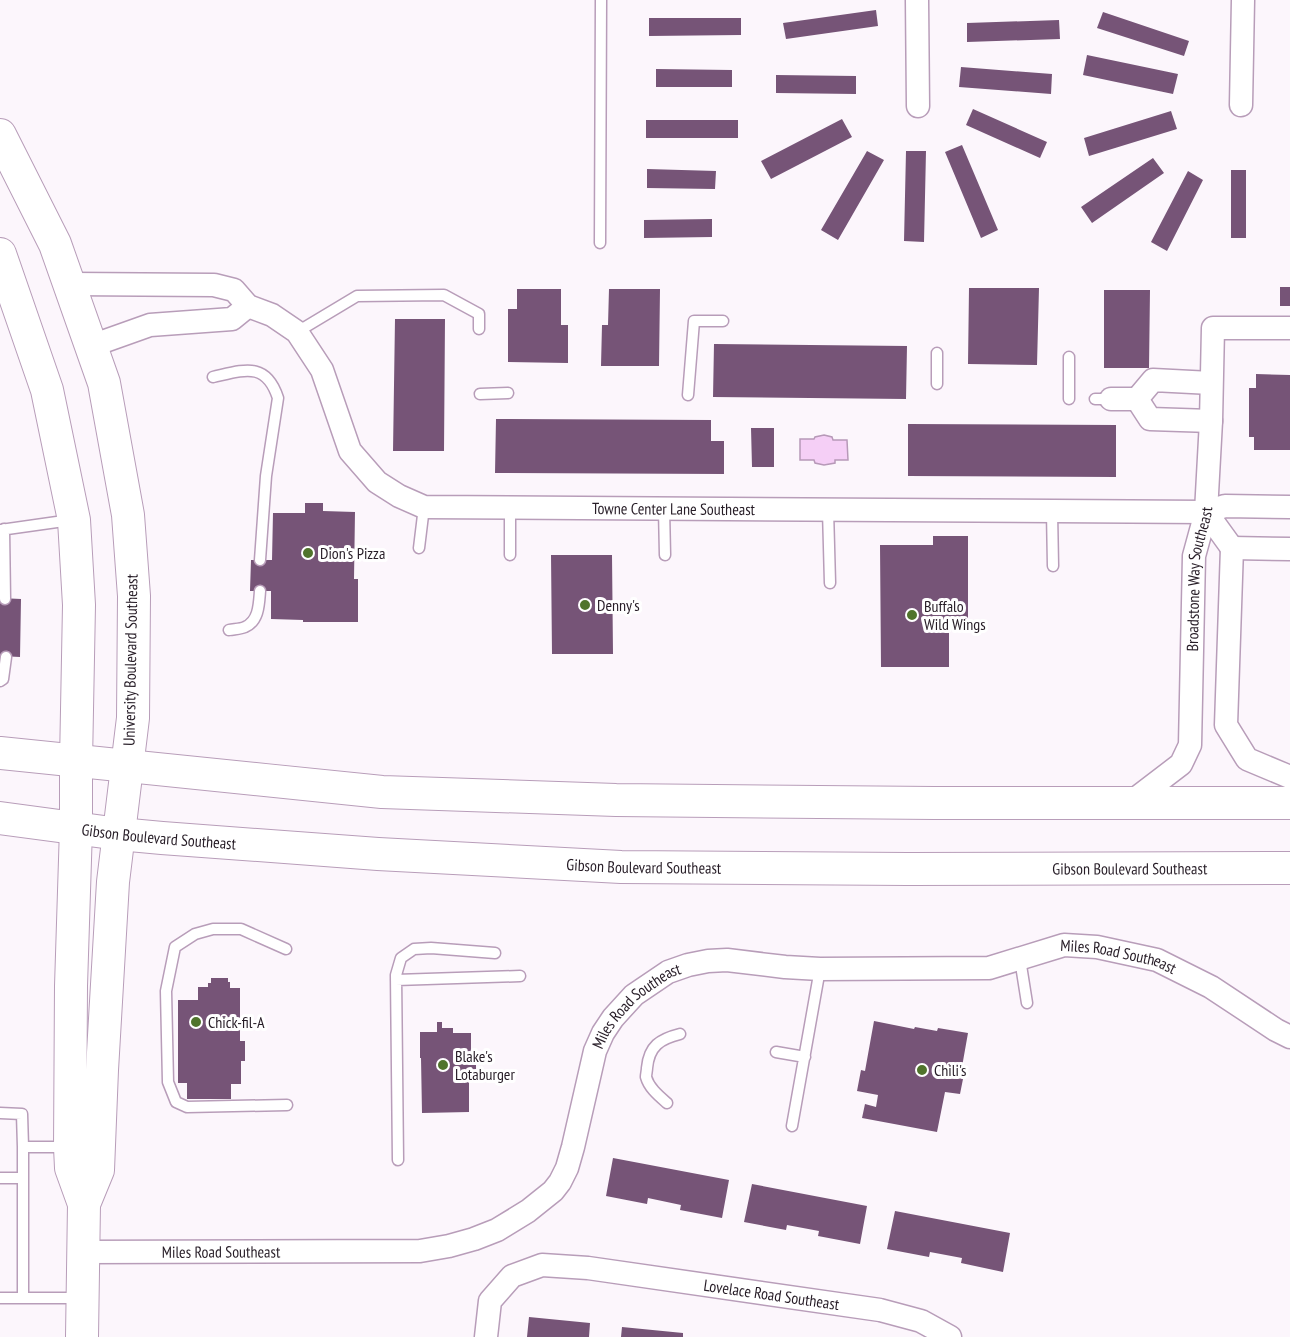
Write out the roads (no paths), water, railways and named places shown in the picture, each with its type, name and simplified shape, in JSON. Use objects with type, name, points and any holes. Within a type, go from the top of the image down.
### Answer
[{"type":"main road","name":"University Boulevard Southeast","points":[[0,135],[55,244],[104,383],[128,515],[134,596],[133,718],[112,894],[98,1170],[84,1204]]},
{"type":"main road","name":"University Boulevard Southeast","points":[[0,254],[47,390],[74,520],[79,605],[70,1147],[71,1168],[84,1204],[82,1337]]},
{"type":"main road","points":[[0,753],[382,792],[616,800],[934,803],[1290,802]]},
{"type":"main road","name":"Gibson Boulevard Southeast","points":[[0,818],[119,834],[367,854],[621,867],[1290,868]]},
{"type":"street","points":[[916,0],[918,106]]},
{"type":"street","points":[[1241,105],[1243,0]]},
{"type":"street","name":"Towne Center Lane Southeast","points":[[69,284],[214,285],[234,290],[248,306],[272,315],[297,332],[322,370],[350,451],[377,482],[399,496],[424,507],[1052,512],[1206,512],[1225,506],[1290,507]]},
{"type":"street","points":[[91,346],[150,325],[232,319],[248,306]]},
{"type":"street","name":"Broadstone Way Southeast","points":[[1130,803],[1180,764],[1190,745],[1194,556],[1206,512],[1213,328],[1290,328]]},
{"type":"street","points":[[1103,399],[1137,399],[1153,380],[1211,383]]},
{"type":"street","points":[[1137,399],[1150,419],[1211,421]]},
{"type":"street","points":[[1206,512],[1232,548],[1290,549]]},
{"type":"street","name":"Broadstone Way Southeast","points":[[1232,548],[1226,725],[1247,759],[1290,777]]},
{"type":"street","name":"Miles Road Southeast","points":[[83,1252],[420,1251],[474,1239],[497,1230],[528,1211],[553,1191],[560,1182],[573,1147],[595,1051],[613,1018],[634,994],[668,972],[708,961],[728,960],[820,969],[989,968],[1065,945],[1096,947],[1157,960],[1211,987],[1276,1030],[1290,1036]]},
{"type":"street","name":"Lovelace Road Southeast","points":[[486,1337],[490,1300],[512,1276],[542,1265],[588,1268],[880,1310],[921,1321],[950,1337]]},
{"type":"lane","points":[[600,243],[601,0]]},
{"type":"lane","points":[[297,332],[357,296],[444,295],[479,314],[479,329]]},
{"type":"lane","points":[[688,395],[694,321],[723,321]]},
{"type":"lane","points":[[937,353],[937,384]]},
{"type":"lane","points":[[1069,357],[1069,399]]},
{"type":"lane","points":[[213,377],[252,370],[267,377],[278,398],[266,477],[260,560]]},
{"type":"lane","points":[[480,394],[508,393]]},
{"type":"lane","points":[[419,548],[424,507]]},
{"type":"lane","points":[[510,508],[510,555]]},
{"type":"lane","points":[[664,508],[664,555]]},
{"type":"lane","points":[[828,510],[830,583]]},
{"type":"lane","points":[[1052,512],[1053,566]]},
{"type":"lane","points":[[5,598],[2,530],[74,520]]},
{"type":"lane","points":[[229,630],[245,627],[255,619],[259,609],[260,591]]},
{"type":"lane","points":[[0,681],[3,680],[6,657]]},
{"type":"lane","points":[[285,949],[241,929],[213,929],[195,934],[175,947],[166,991],[168,1082],[176,1102],[187,1107],[287,1105]]},
{"type":"lane","points":[[398,1160],[396,980],[401,958],[414,949],[431,948],[495,953]]},
{"type":"lane","points":[[1020,959],[1028,1003]]},
{"type":"lane","points":[[792,1126],[820,969]]},
{"type":"lane","points":[[396,980],[520,976]]},
{"type":"lane","points":[[667,1103],[654,1092],[646,1077],[648,1059],[654,1046],[667,1037],[680,1034]]},
{"type":"lane","points":[[776,1052],[805,1057]]},
{"type":"lane","points":[[0,1113],[22,1114],[23,1298]]},
{"type":"lane","points":[[22,1147],[70,1147]]},
{"type":"lane","points":[[0,1178],[22,1178]]},
{"type":"lane","points":[[0,1298],[82,1298]]},
{"type":"place","name":"Dion's Pizza","points":[[308,553]]},
{"type":"place","name":"Denny's","points":[[585,605]]},
{"type":"place","name":"Buffalo Wild Wings","points":[[912,615]]},
{"type":"place","name":"Chick-fil-A","points":[[196,1022]]},
{"type":"place","name":"Blake's Lotaburger","points":[[443,1065]]},
{"type":"place","name":"Chili's","points":[[922,1070]]}]
